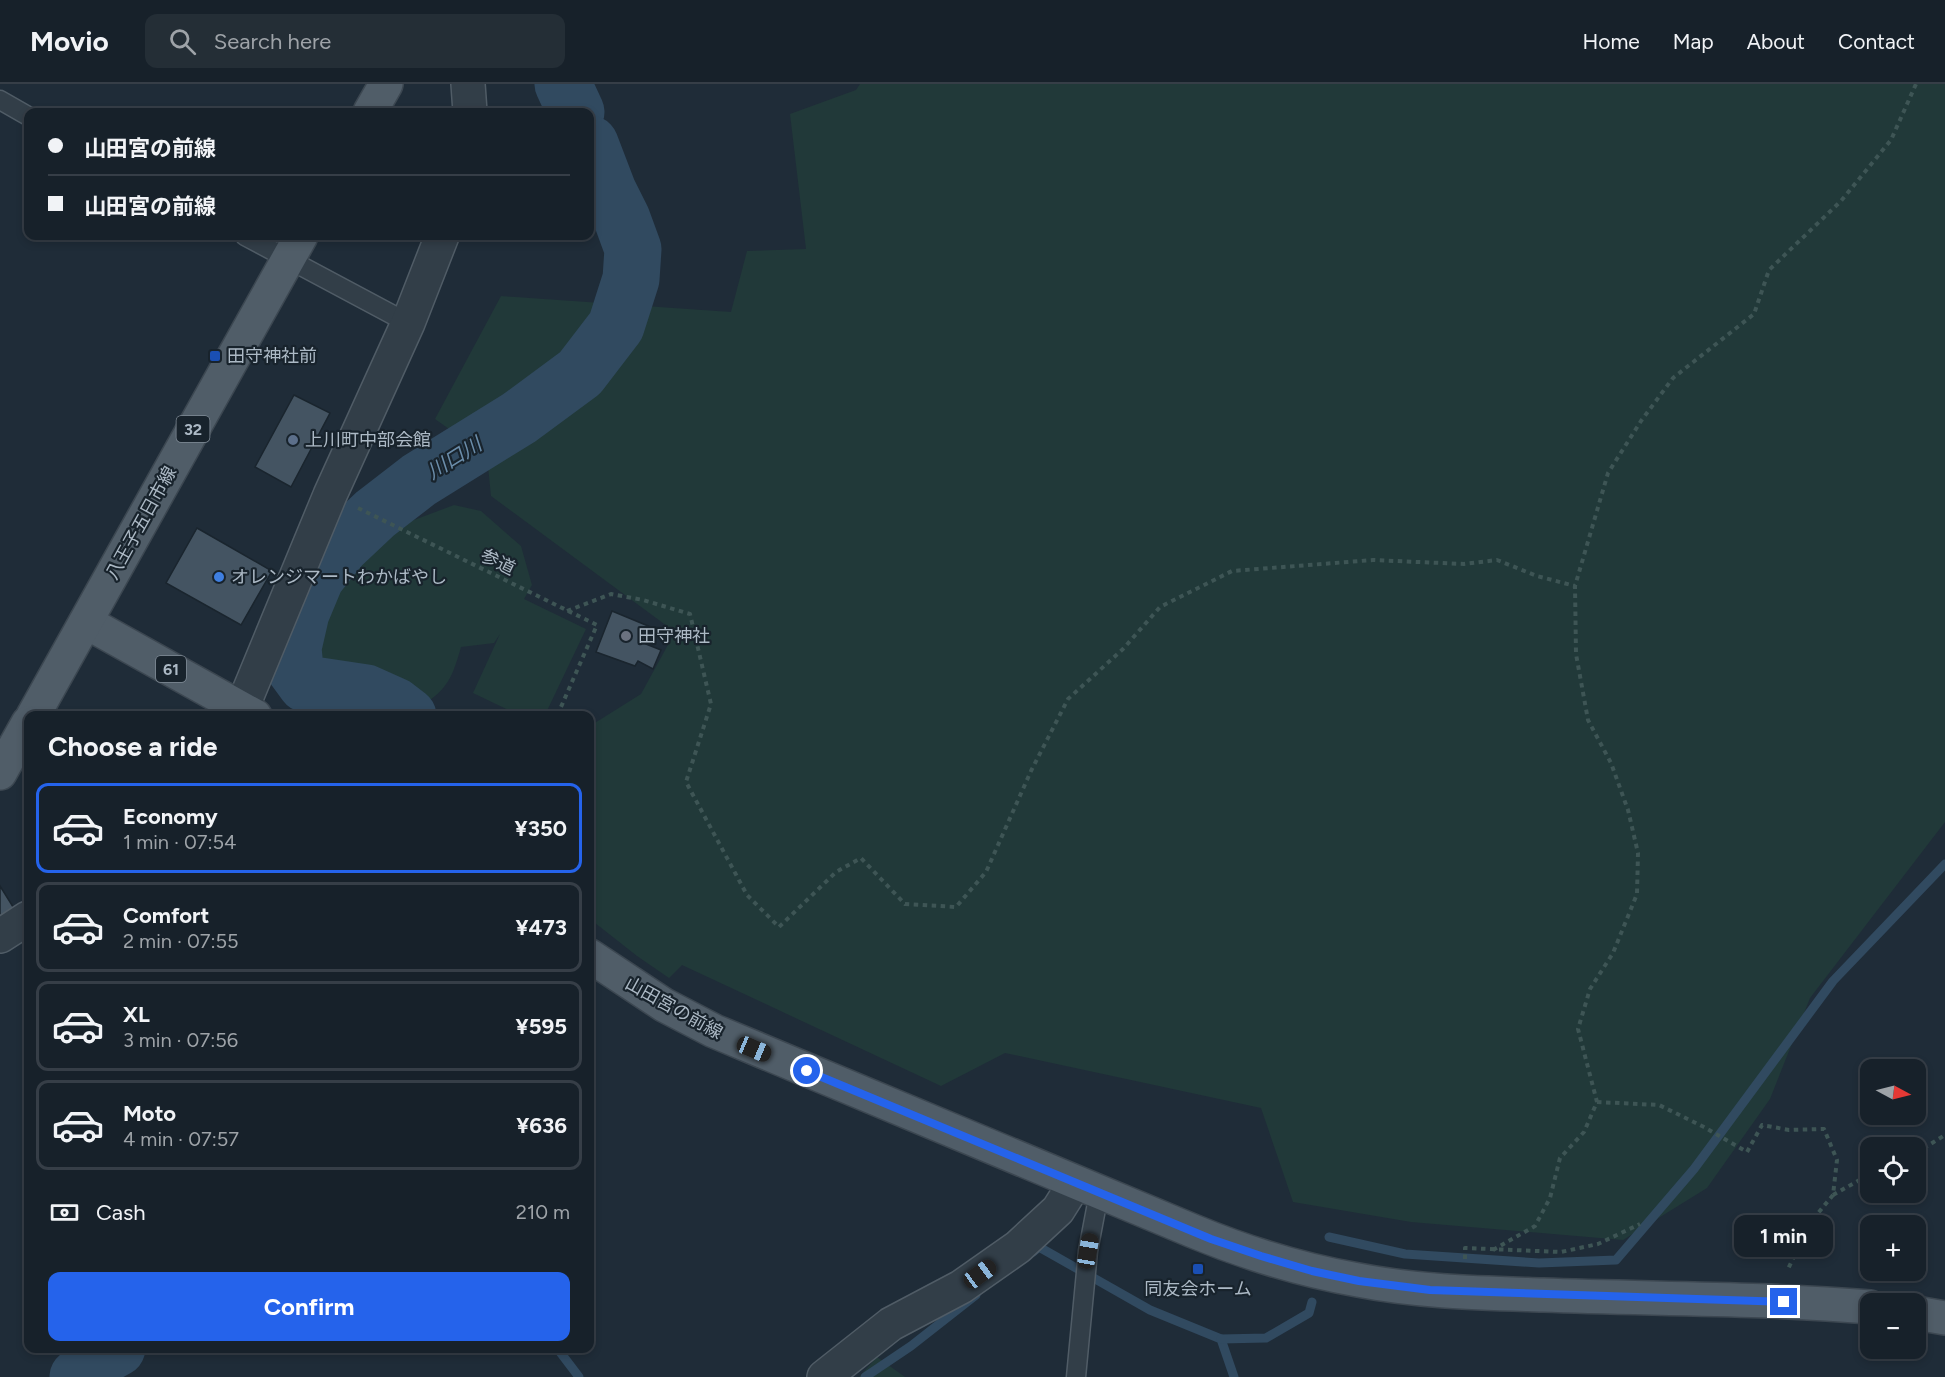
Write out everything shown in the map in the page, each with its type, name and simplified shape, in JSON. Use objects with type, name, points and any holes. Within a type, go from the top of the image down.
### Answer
[{"type":"main road","points":[[372,108],[386,84]]},
{"type":"main road","name":"八王子五日市線","points":[[36,711],[294,247]]},
{"type":"main road","name":"61","points":[[86,622],[242,711]]},
{"type":"main road","points":[[0,773],[24,730]]},
{"type":"main road","name":"山田宮の前線","points":[[594,959],[664,1005],[714,1031],[1087,1188],[1261,1256],[1312,1271],[1370,1282],[1463,1293],[1784,1302],[1860,1306]]},
{"type":"main road","points":[[1926,1315],[1945,1318]]},
{"type":"street","points":[[468,84],[470,108]]},
{"type":"street","points":[[246,711],[330,495],[408,323],[440,240]]},
{"type":"street","points":[[0,936],[24,921]]},
{"type":"street","points":[[824,1377],[891,1324],[961,1287],[1018,1246],[1058,1210],[1087,1188]]},
{"type":"lane","points":[[0,100],[24,114]]},
{"type":"lane","points":[[263,240],[294,247],[408,323]]},
{"type":"lane","points":[[1076,1377],[1088,1251],[1087,1188]]},
{"type":"path","points":[[1493,1250],[1535,1226],[1550,1198],[1560,1158],[1584,1132],[1598,1102],[1578,1029],[1590,989],[1612,953],[1637,894],[1638,853],[1628,810],[1611,763],[1588,720],[1576,654],[1575,586],[1608,473],[1672,378],[1754,314],[1769,270],[1841,201],[1891,140],[1916,84]]},
{"type":"path","name":"参道","points":[[361,509],[604,628]]},
{"type":"path","points":[[567,611],[611,594],[643,600],[690,614],[711,704],[686,782],[747,895],[779,927],[836,872],[861,858],[905,904],[956,907],[986,872],[1031,771],[1068,699],[1123,649],[1160,607],[1232,572],[1363,561],[1464,564],[1497,560],[1537,576],[1575,586]]},
{"type":"path","points":[[559,711],[597,625]]},
{"type":"path","points":[[1598,1102],[1659,1104],[1704,1126],[1747,1152],[1762,1125],[1789,1130],[1824,1129],[1837,1160],[1833,1195]]},
{"type":"path","points":[[1926,1147],[1945,1135]]},
{"type":"path","points":[[1784,1302],[1787,1270],[1810,1223],[1833,1195],[1860,1180]]},
{"type":"path","points":[[1466,1248],[1561,1252],[1598,1244],[1640,1224]]},
{"type":"green space","points":[[860,84],[1945,84],[1945,822],[1810,998],[1770,1099],[1707,1188],[1623,1240],[1411,1222],[1293,1202],[1261,1108],[1005,1053],[941,1086],[682,965],[669,978],[594,922],[594,723],[641,694],[675,632],[491,496],[487,456],[435,419],[501,296],[731,312],[747,251],[806,249],[790,114],[856,90]]},
{"type":"green space","points":[[454,505],[481,511],[521,546],[532,585],[524,599],[586,629],[547,711],[511,711],[473,693],[500,634],[494,643],[461,647],[450,678],[441,690],[427,702],[425,711],[349,711],[341,683],[308,660],[314,616],[343,566],[382,532]]},
{"type":"green space","points":[[877,1357],[905,1377],[859,1377]]},
{"type":"building","name":"上川町中部会館","points":[[294,395],[330,413],[291,487],[255,467]]},
{"type":"building","name":"オレンジマートわかばやし","points":[[197,528],[272,571],[241,625],[166,583]]},
{"type":"building","name":"田守神社","points":[[612,611],[653,628],[646,644],[661,650],[653,669],[638,661],[635,666],[596,652]]},
{"type":"building","points":[[0,886],[15,910],[0,918]]},
{"type":"waterway","name":"川口川","points":[[563,84],[574,108]]},
{"type":"waterway","name":"川口川","points":[[402,711],[366,693],[306,684],[295,669],[293,648],[301,613],[316,577],[341,546],[375,514],[419,480],[519,418],[580,373],[616,326],[631,279],[633,249],[594,154]]},
{"type":"waterway","points":[[1329,1237],[1405,1254],[1539,1263],[1616,1260],[1694,1169],[1833,981],[1945,864]]},
{"type":"waterway","points":[[1033,1252],[1039,1247],[1150,1310],[1221,1339],[1234,1377]]},
{"type":"waterway","points":[[865,1377],[911,1346],[976,1295]]},
{"type":"waterway","points":[[1221,1339],[1266,1338],[1309,1313],[1312,1302]]},
{"type":"waterway","name":"川口川","points":[[78,1377],[108,1353]]},
{"type":"waterway","points":[[561,1353],[579,1377]]},
{"type":"place","name":"田守神社前","points":[[215,356]]},
{"type":"place","name":"上川町中部会館","points":[[293,440]]},
{"type":"place","name":"オレンジマートわかばやし","points":[[219,577]]},
{"type":"place","name":"田守神社","points":[[626,636]]},
{"type":"place","name":"同友会ホーム","points":[[1198,1269]]},
{"type":"route","points":[[807,1071],[1211,1239],[1312,1271],[1359,1281],[1463,1293],[1784,1302]]}]
